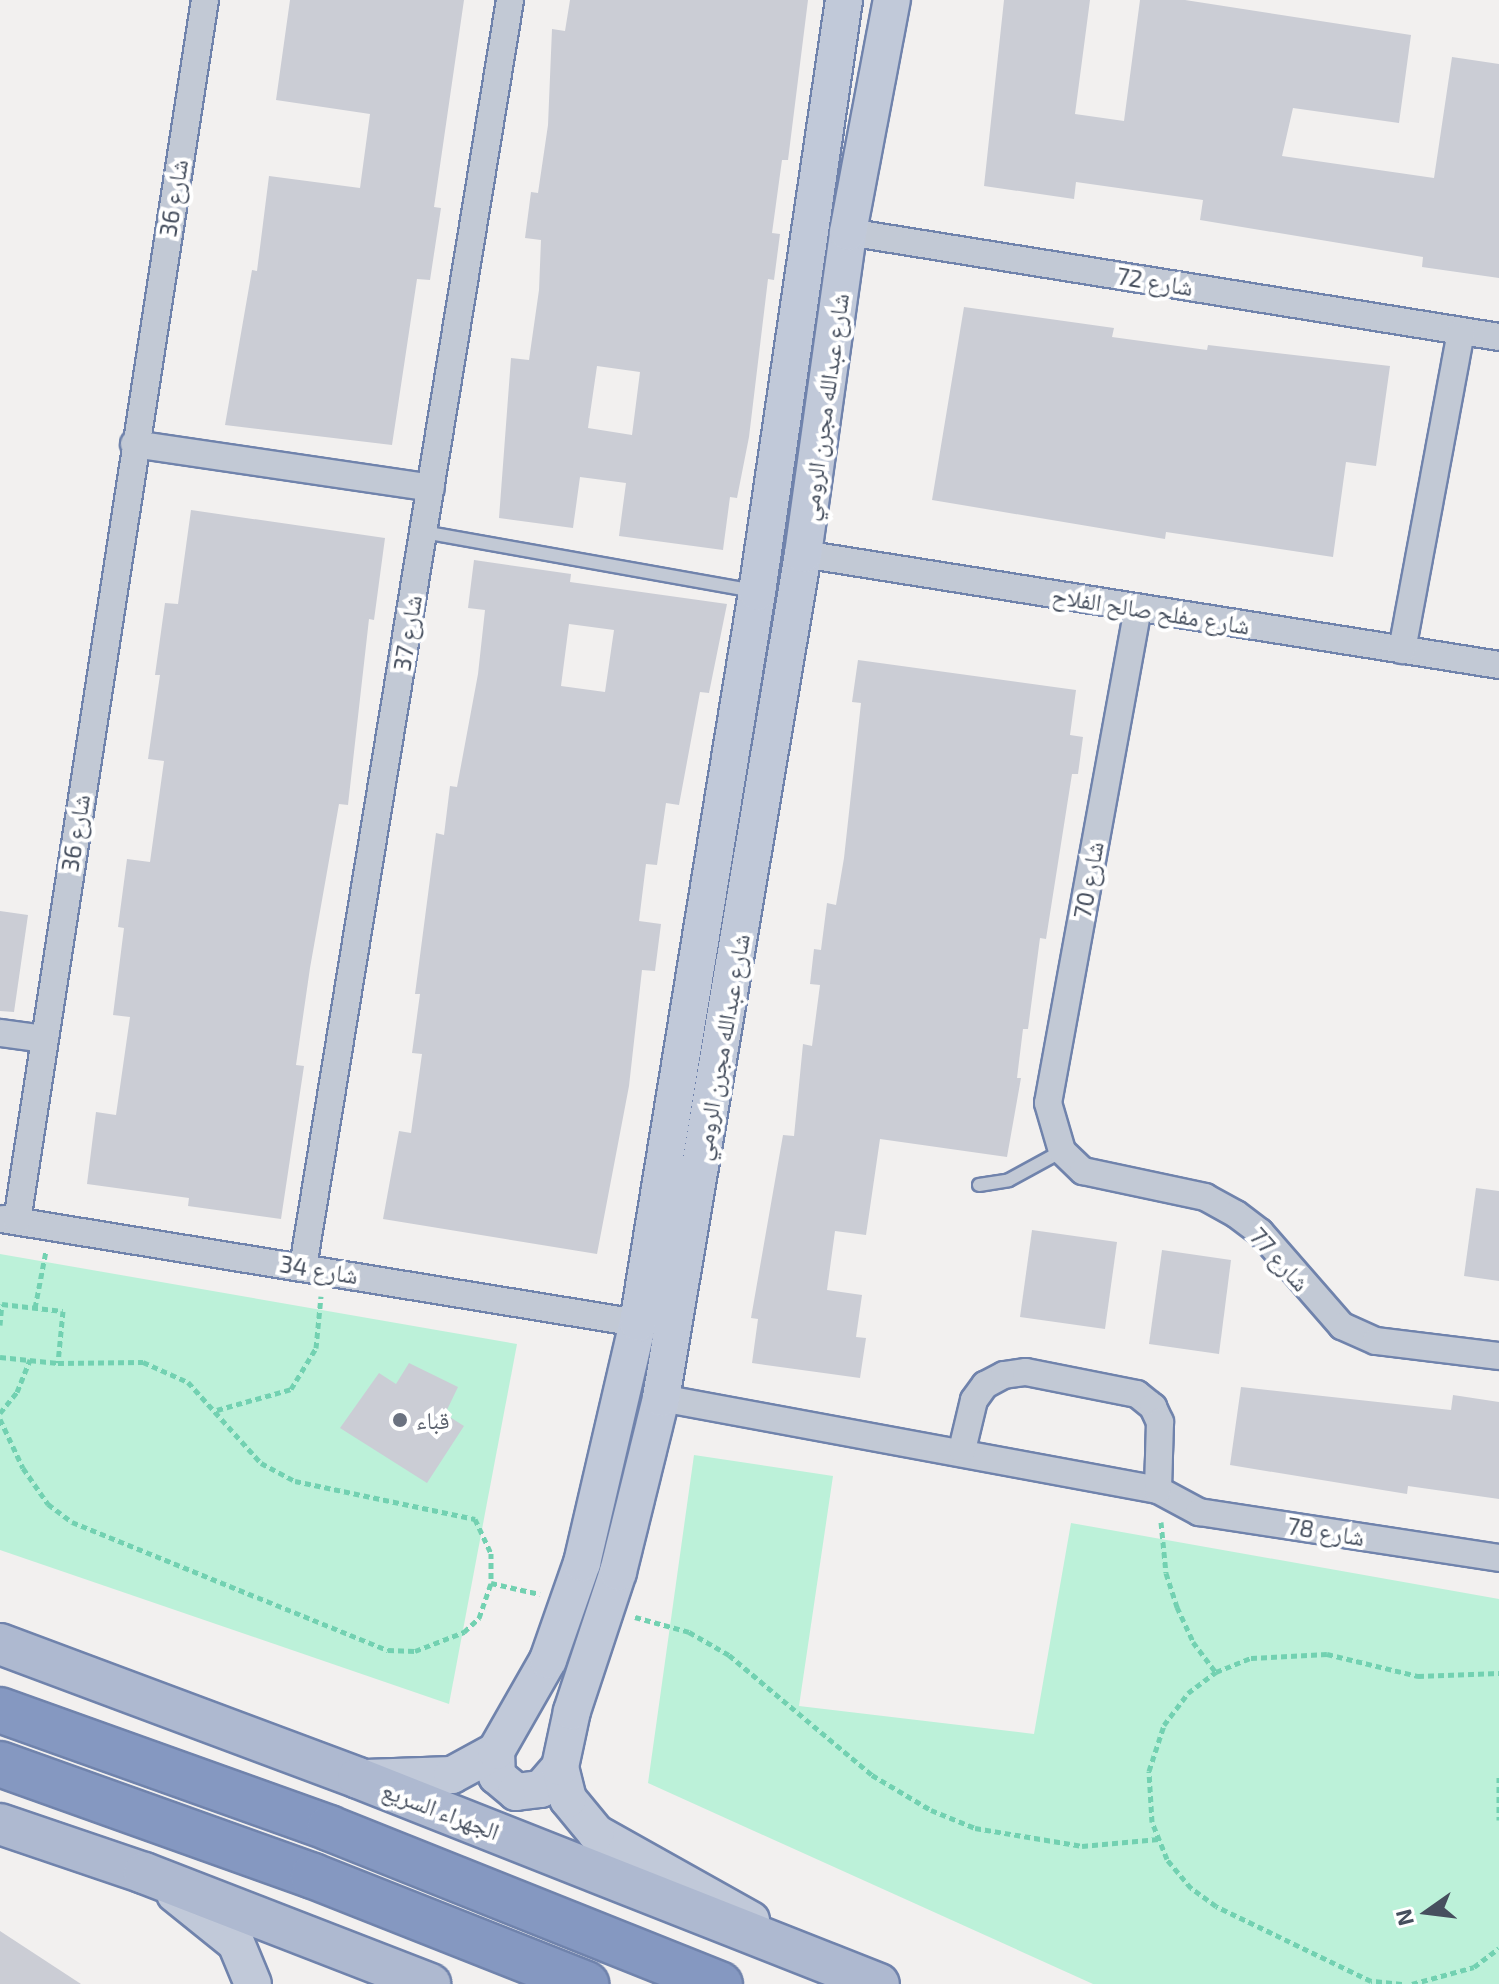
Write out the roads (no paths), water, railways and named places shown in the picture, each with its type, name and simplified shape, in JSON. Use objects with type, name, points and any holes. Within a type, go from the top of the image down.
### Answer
[{"type":"highway","points":[[0,1710],[329,1828],[720,1984]]},
{"type":"highway","points":[[0,1764],[313,1876],[586,1984]]},
{"type":"main road","name":"شارع عبدالله مجرن الرومي","points":[[496,1751],[548,1660],[571,1601],[616,1435],[638,1323],[757,592],[844,0]]},
{"type":"main road","name":"شارع عبدالله مجرن الرومي","points":[[808,1953],[596,1833],[568,1799],[560,1767],[568,1722],[606,1609],[661,1398],[803,554],[848,232],[892,0]]},
{"type":"main road","name":"الجهراء السريع","points":[[0,1644],[358,1778],[808,1953],[879,1984]]},
{"type":"main road","points":[[358,1778],[452,1775],[496,1751],[497,1776],[516,1792],[541,1789],[560,1767]]},
{"type":"main road","points":[[0,1824],[144,1873],[430,1984]]},
{"type":"main road","points":[[144,1873],[219,1925],[236,1943],[253,1984]]},
{"type":"street","name":"شارع 36","points":[[8,1220],[44,1039],[205,0]]},
{"type":"street","name":"شارع 37","points":[[313,1268],[423,532],[510,0]]},
{"type":"street","name":"شارع 72","points":[[848,232],[1499,337]]},
{"type":"street","points":[[1402,650],[1461,331]]},
{"type":"street","points":[[134,444],[431,488]]},
{"type":"street","name":"شارع مفلح صالح الفلاح","points":[[803,554],[1499,665]]},
{"type":"street","name":"شارع 70","points":[[1062,1151],[1048,1103],[1138,608]]},
{"type":"street","points":[[0,1033],[44,1039]]},
{"type":"street","name":"شارع 77","points":[[1062,1151],[1092,1175],[1205,1197],[1236,1214],[1260,1232],[1342,1326],[1376,1341],[1499,1356]]},
{"type":"street","name":"شارع 34","points":[[8,1220],[638,1323]]},
{"type":"street","points":[[962,1450],[974,1400],[985,1385],[1004,1375],[1026,1372],[1137,1394],[1153,1407],[1160,1422],[1158,1490]]},
{"type":"street","name":"شارع 78","points":[[661,1398],[962,1450],[1158,1490],[1199,1512],[1499,1558]]},
{"type":"lane","points":[[423,532],[757,592]]},
{"type":"lane","points":[[979,1185],[1009,1180],[1062,1151]]},
{"type":"place","name":"قباء","points":[[400,1420]]}]
